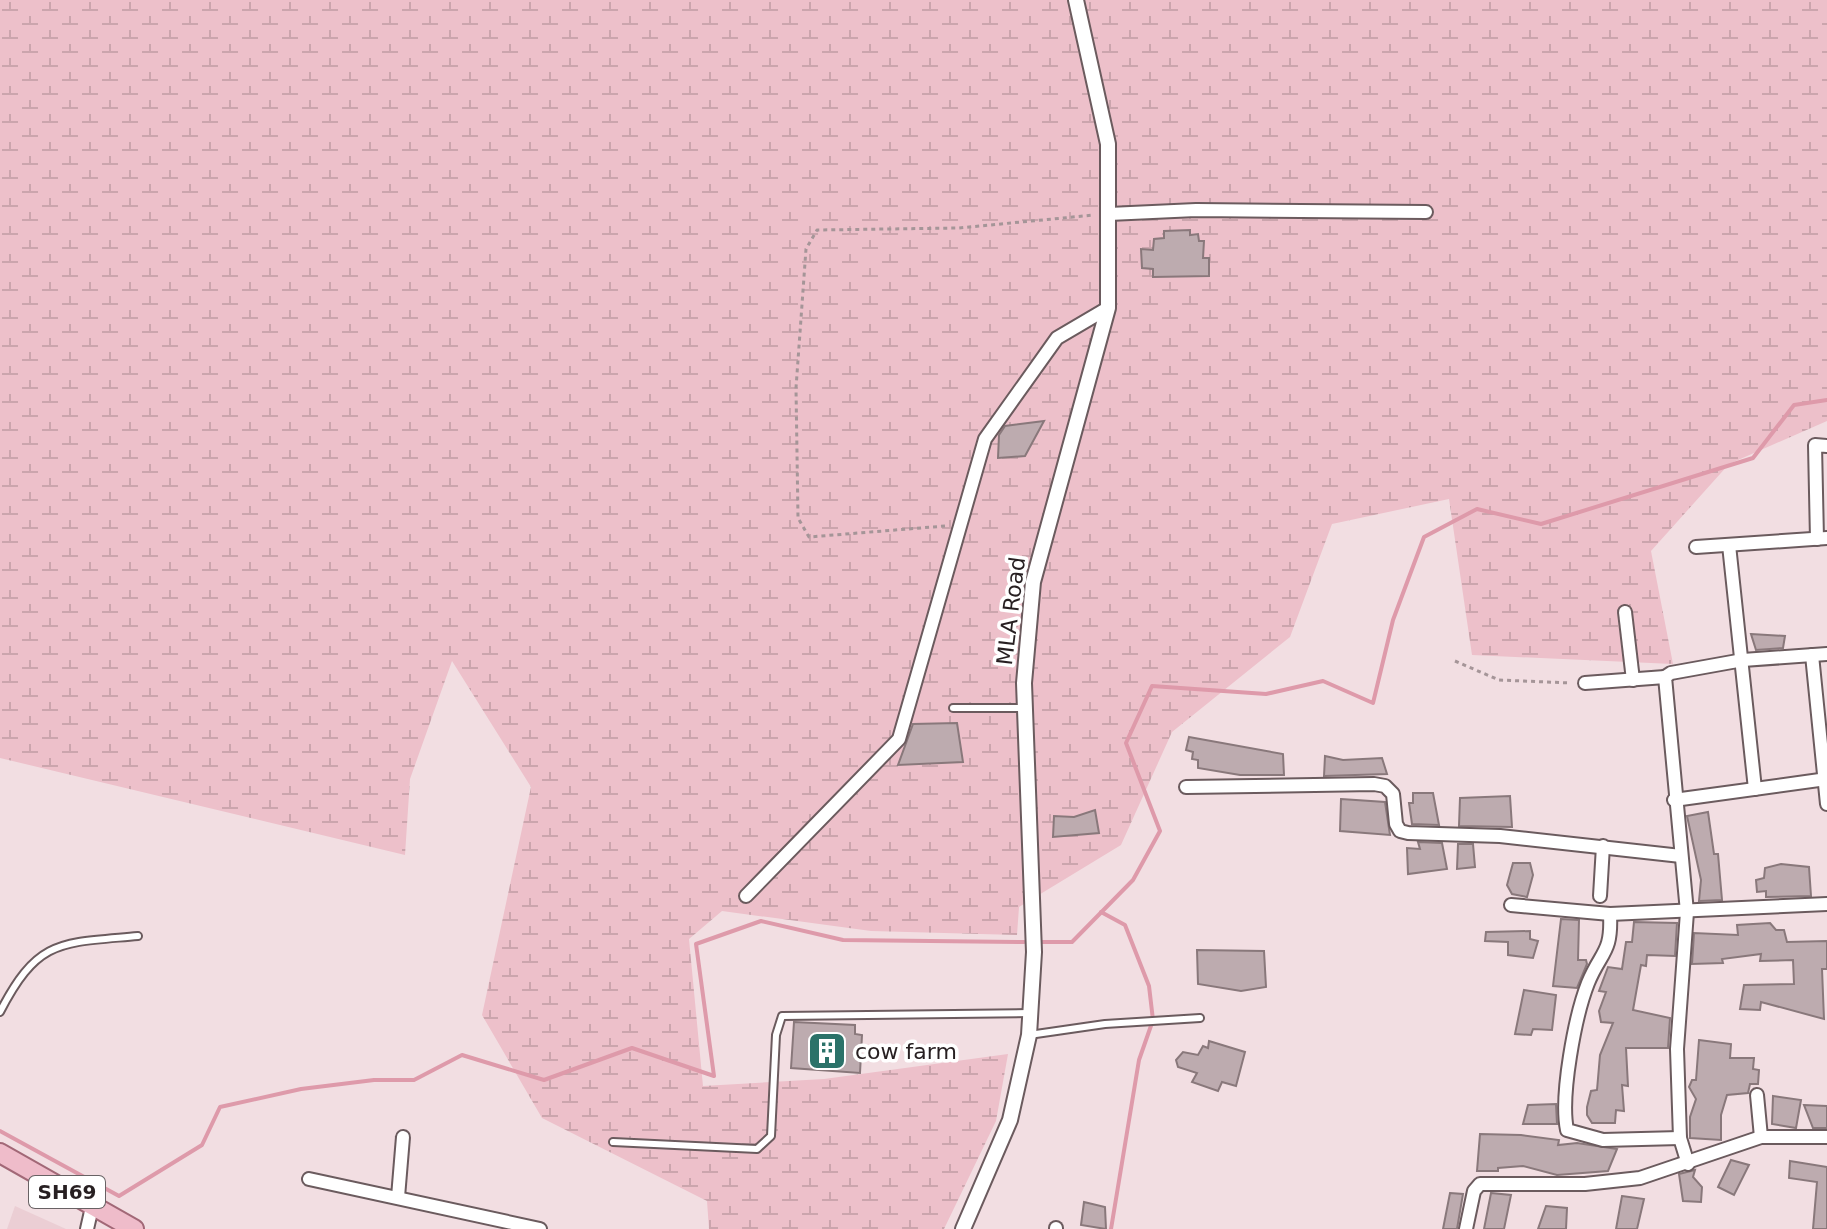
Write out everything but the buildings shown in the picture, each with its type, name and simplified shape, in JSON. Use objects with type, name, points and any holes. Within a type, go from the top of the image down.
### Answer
[{"type":"main road","name":"SH69","points":[[0,1153],[134,1229]]},
{"type":"street","name":"MLA Road","points":[[963,1229],[1010,1120],[1029,1035],[1034,952],[1025,708],[1033,582],[1108,308],[1108,144],[1076,0]]},
{"type":"street","points":[[1109,214],[1196,210],[1426,212]]},
{"type":"street","points":[[746,896],[899,739],[985,439],[1057,338],[1108,308]]},
{"type":"street","points":[[1696,547],[1822,538],[1815,445],[1827,446]]},
{"type":"street","points":[[1729,545],[1755,789]]},
{"type":"street","points":[[1625,612],[1633,680]]},
{"type":"street","points":[[1585,683],[1665,677],[1671,673],[1743,660],[1827,654]]},
{"type":"street","points":[[1812,655],[1827,804]]},
{"type":"street","points":[[1665,677],[1674,800],[1687,912],[1677,1049],[1680,1138],[1688,1164]]},
{"type":"street","points":[[1674,800],[1826,780]]},
{"type":"street","points":[[1186,787],[1374,784],[1385,786],[1393,794],[1396,824],[1400,831],[1500,836],[1681,856]]},
{"type":"street","points":[[1600,896],[1603,846]]},
{"type":"street","points":[[1511,905],[1610,914],[1827,904]]},
{"type":"street","points":[[1610,914],[1608,951],[1584,994],[1565,1089],[1567,1130],[1603,1140],[1680,1138]]},
{"type":"street","points":[[1757,1095],[1761,1137]]},
{"type":"street","points":[[398,1197],[403,1137]]},
{"type":"street","points":[[1466,1229],[1474,1191],[1480,1184],[1585,1184],[1640,1178],[1761,1137],[1827,1137]]},
{"type":"street","points":[[309,1179],[540,1229]]},
{"type":"street","points":[[87,1229],[92,1207]]},
{"type":"lane","points":[[953,708],[1025,708]]},
{"type":"lane","points":[[0,1012],[19,976],[35,959],[66,942],[138,936]]},
{"type":"lane","points":[[613,1142],[757,1149],[766,1143],[771,1136],[776,1035],[782,1016],[1030,1013]]},
{"type":"lane","points":[[1029,1035],[1105,1024],[1200,1018]]},
{"type":"path","points":[[960,525],[809,537],[803,528],[798,518],[796,388],[806,249],[817,230],[959,228],[1109,214]]},
{"type":"path","points":[[1455,661],[1499,680],[1585,683]]},
{"type":"shaded area","points":[[15,1206],[66,1229],[7,1229]]},
{"type":"green space","points":[[0,0],[1827,0],[1827,421],[1729,464],[1651,551],[1673,664],[1472,655],[1449,499],[1332,524],[1290,637],[1172,732],[1121,845],[1019,907],[1017,935],[871,931],[722,911],[689,939],[703,1086],[824,1079],[1008,1054],[996,1121],[944,1229],[709,1229],[707,1201],[542,1118],[482,1015],[531,787],[452,661],[410,779],[405,855],[0,758]]},
{"type":"waterway","points":[[1042,942],[1072,942],[1133,880],[1160,831],[1126,743],[1152,686],[1266,694],[1323,681],[1373,703],[1393,620],[1424,537],[1477,509],[1541,524],[1753,458],[1794,405],[1827,400]]},
{"type":"waterway","points":[[1101,912],[1125,925],[1149,986],[1153,1020],[1139,1060],[1111,1229]]},
{"type":"waterway","points":[[0,1131],[119,1196],[202,1145],[220,1107],[301,1089],[374,1080],[414,1080],[462,1055],[544,1080],[632,1048],[714,1076],[696,944],[761,921],[843,940],[1024,942]]},
{"type":"place","name":"cow farm","points":[[827,1051]]}]
